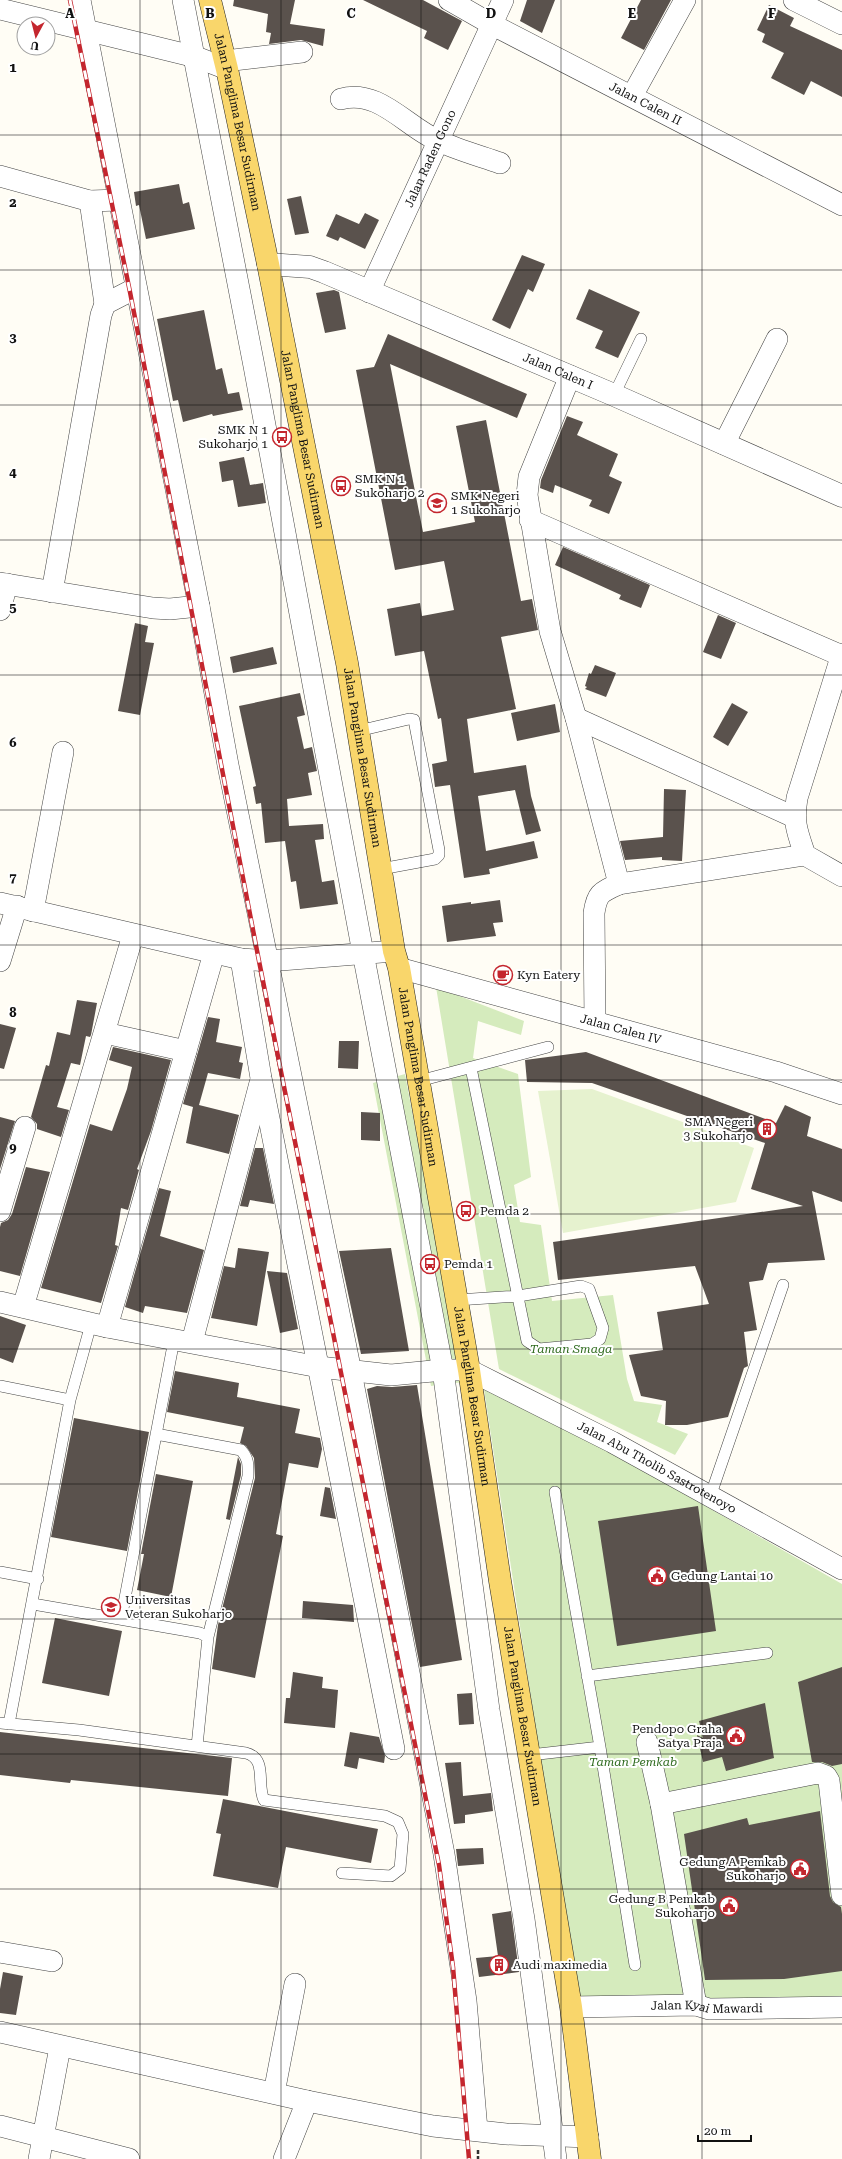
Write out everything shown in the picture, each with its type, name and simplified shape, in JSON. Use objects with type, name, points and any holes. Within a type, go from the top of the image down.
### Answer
[{"type":"main road","name":"Jalan Panglima Besar Sudirman","points":[[210,0],[226,65],[268,264],[346,656],[396,959],[419,1081],[469,1370],[500,1581],[571,2008],[590,2159]]},
{"type":"street","points":[[80,0],[199,606],[228,765],[351,1372],[444,1854],[466,2001],[476,2130]]},
{"type":"street","points":[[183,0],[196,58],[363,953],[443,1370],[489,1710],[524,1919],[556,2159]]},
{"type":"street","name":"Jalan Calen II","points":[[449,0],[491,24],[842,205]]},
{"type":"street","name":"Jalan Raden Gono","points":[[370,292],[503,0]]},
{"type":"street","points":[[632,96],[685,0]]},
{"type":"street","points":[[794,0],[842,24]]},
{"type":"street","points":[[0,9],[226,65],[302,52]]},
{"type":"street","points":[[341,99],[348,97],[362,97],[376,102],[438,141],[500,163]]},
{"type":"street","points":[[0,176],[90,201],[119,200]]},
{"type":"street","points":[[52,592],[101,315],[106,304],[90,201]]},
{"type":"street","name":"Jalan Calen I","points":[[268,264],[310,267],[570,376],[842,496]]},
{"type":"street","points":[[106,304],[136,288]]},
{"type":"street","points":[[724,444],[777,339]]},
{"type":"street","points":[[570,376],[529,477],[527,495],[530,520],[550,631],[576,718],[619,884]]},
{"type":"street","points":[[530,520],[842,656],[797,798],[794,817],[795,828],[805,855]]},
{"type":"street","points":[[0,610],[3,584],[153,608],[170,609],[199,606]]},
{"type":"street","points":[[576,718],[794,817]]},
{"type":"street","points":[[0,961],[63,752]]},
{"type":"street","points":[[596,1022],[594,913],[596,901],[601,892],[619,884],[805,855],[842,876]]},
{"type":"street","name":"Jalan Calen IV","points":[[17,907],[240,960],[268,961],[363,953],[396,959],[596,1022],[776,1072],[842,1094]]},
{"type":"street","points":[[23,1307],[106,1033],[133,935]]},
{"type":"street","points":[[99,1326],[186,1051],[214,953]]},
{"type":"street","points":[[240,960],[261,1078],[394,1749]]},
{"type":"street","points":[[106,1033],[186,1051]]},
{"type":"street","points":[[183,1341],[261,1078]]},
{"type":"street","points":[[0,1211],[25,1128]]},
{"type":"street","points":[[0,1302],[99,1326],[351,1372],[390,1375],[443,1370],[469,1370]]},
{"type":"street","name":"Jalan Abu Tholib Sastrotenoyo","points":[[469,1370],[612,1442],[710,1498],[842,1567]]},
{"type":"street","points":[[647,1742],[661,1804],[696,2004]]},
{"type":"street","points":[[661,1804],[818,1773],[826,1776],[828,1781],[842,1895]]},
{"type":"street","points":[[0,1952],[52,1961]]},
{"type":"street","points":[[274,2093],[296,1984]]},
{"type":"street","name":"Jalan Kyai Mawardi","points":[[571,2008],[696,2004],[709,2008],[842,2007]]},
{"type":"street","points":[[0,2032],[60,2047],[307,2101],[433,2126],[554,2137],[588,2137]]},
{"type":"street","points":[[39,2159],[60,2047]]},
{"type":"street","points":[[284,2159],[307,2101]]},
{"type":"street","points":[[0,2126],[129,2159]]},
{"type":"lane","points":[[614,395],[641,338]]},
{"type":"lane","points":[[358,731],[409,719],[414,720],[439,850],[439,855],[435,859],[381,869]]},
{"type":"lane","points":[[419,1081],[548,1047]]},
{"type":"lane","points":[[457,1300],[518,1296],[581,1286],[589,1289],[603,1328],[600,1340],[592,1344],[539,1349],[527,1341],[518,1296],[471,1068]]},
{"type":"lane","points":[[710,1498],[783,1285]]},
{"type":"lane","points":[[99,1326],[70,1400],[33,1604],[5,1724],[79,1730],[253,1755],[258,1760],[261,1794],[264,1800],[385,1816],[398,1822],[403,1834],[400,1869],[391,1876],[342,1873]]},
{"type":"lane","points":[[121,1619],[156,1434],[183,1341]]},
{"type":"lane","points":[[0,1386],[70,1400]]},
{"type":"lane","points":[[156,1434],[226,1446],[241,1450],[247,1458],[248,1476],[208,1637],[197,1746]]},
{"type":"lane","points":[[555,1492],[600,1747],[635,1965]]},
{"type":"lane","points":[[0,1572],[38,1579]]},
{"type":"lane","points":[[33,1604],[200,1633],[208,1637]]},
{"type":"lane","points":[[587,1676],[767,1653]]},
{"type":"lane","points":[[530,1755],[600,1747]]},
{"type":"green space","name":"Taman Smaga","points":[[436,987],[524,1021],[521,1035],[478,1021],[473,1058],[518,1074],[531,1177],[514,1185],[520,1222],[541,1225],[552,1301],[613,1295],[627,1379],[634,1401],[662,1405],[657,1422],[688,1434],[675,1455],[499,1369]]},
{"type":"green space","points":[[405,1074],[463,1382],[431,1386],[373,1083]]},
{"type":"green space","points":[[592,1089],[754,1148],[736,1202],[563,1233],[538,1091]]},
{"type":"green space","name":"Taman Pemkab","points":[[483,1383],[653,1476],[842,1584],[842,2000],[577,2001]]},
{"type":"building","points":[[234,0],[295,0],[290,24],[325,29],[323,46],[301,40],[269,44],[271,33],[266,32],[268,14],[233,6]]},
{"type":"building","points":[[363,0],[423,0],[462,21],[448,50],[424,38],[427,31]]},
{"type":"building","points":[[527,0],[555,0],[542,33],[520,21]]},
{"type":"building","points":[[641,0],[671,0],[644,50],[621,38]]},
{"type":"building","points":[[769,5],[794,18],[790,26],[842,50],[842,97],[811,81],[804,95],[771,78],[784,53],[762,42],[765,34],[757,30]]},
{"type":"building","points":[[179,184],[183,204],[189,202],[195,229],[146,239],[139,205],[136,206],[134,192]]},
{"type":"building","points":[[301,196],[309,233],[295,235],[287,199]]},
{"type":"building","points":[[365,213],[379,220],[365,249],[340,237],[338,241],[326,236],[336,214],[359,224]]},
{"type":"building","points":[[522,255],[545,264],[533,292],[528,289],[510,329],[492,320]]},
{"type":"building","points":[[589,289],[640,312],[618,358],[595,348],[603,331],[576,319]]},
{"type":"building","points":[[334,290],[339,292],[346,329],[325,333],[316,293]]},
{"type":"building","points":[[204,310],[216,370],[222,368],[228,394],[239,392],[243,410],[213,416],[212,414],[183,422],[178,400],[173,401],[157,319]]},
{"type":"building","points":[[388,334],[527,394],[517,418],[390,364],[423,532],[475,522],[456,426],[486,420],[521,601],[532,599],[538,630],[501,637],[516,709],[467,719],[474,773],[526,765],[531,796],[541,831],[526,835],[515,790],[478,796],[486,851],[534,841],[538,858],[489,869],[490,874],[464,878],[450,785],[435,787],[432,764],[447,761],[441,718],[438,719],[424,651],[395,656],[387,609],[420,603],[422,616],[454,610],[444,561],[395,570],[356,370],[374,367]]},
{"type":"building","points":[[567,416],[583,422],[577,435],[618,454],[609,476],[622,482],[609,514],[589,506],[592,500],[555,485],[553,493],[540,488],[541,480]]},
{"type":"building","points":[[244,457],[250,485],[263,483],[266,503],[238,507],[233,480],[222,482],[219,462]]},
{"type":"building","points":[[563,547],[650,585],[641,608],[619,599],[621,595],[555,565]]},
{"type":"building","points":[[718,615],[736,623],[721,659],[703,652]]},
{"type":"building","points":[[135,623],[148,626],[145,642],[154,643],[140,715],[118,711]]},
{"type":"building","points":[[273,647],[277,664],[233,673],[230,657]]},
{"type":"building","points":[[595,665],[616,673],[606,697],[585,689],[587,687],[585,686],[589,673],[591,674]]},
{"type":"building","points":[[300,693],[305,715],[297,717],[304,749],[312,747],[317,771],[308,773],[312,795],[287,799],[289,826],[323,824],[324,839],[315,840],[322,882],[334,880],[338,904],[300,909],[296,881],[291,882],[285,841],[265,843],[261,803],[256,804],[253,787],[256,786],[239,706]]},
{"type":"building","points":[[732,703],[748,712],[728,746],[713,737]]},
{"type":"building","points":[[555,704],[560,732],[517,741],[511,713]]},
{"type":"building","points":[[664,789],[686,790],[682,861],[662,860],[662,857],[625,860],[620,841],[663,837]]},
{"type":"building","points":[[500,900],[503,922],[493,923],[496,936],[447,942],[442,906]]},
{"type":"building","points":[[77,1000],[97,1003],[91,1035],[90,1037],[86,1036],[80,1065],[71,1063],[57,1107],[69,1110],[61,1137],[37,1129],[37,1124],[31,1117],[46,1065],[49,1066],[57,1032],[70,1035]]},
{"type":"building","points":[[208,1017],[220,1019],[216,1042],[242,1047],[239,1062],[243,1063],[240,1079],[208,1073],[199,1105],[239,1115],[229,1154],[186,1143],[193,1107],[183,1104]]},
{"type":"building","points":[[0,1024],[16,1028],[4,1069],[0,1068]]},
{"type":"building","points":[[339,1041],[359,1041],[358,1069],[338,1068]]},
{"type":"building","points":[[113,1047],[171,1060],[151,1131],[137,1169],[139,1170],[128,1210],[121,1208],[115,1245],[118,1246],[101,1303],[41,1288],[90,1124],[112,1131],[127,1089],[132,1067],[109,1060]]},
{"type":"building","points":[[586,1052],[776,1123],[785,1105],[811,1117],[807,1136],[842,1149],[842,1202],[812,1191],[825,1260],[768,1263],[763,1280],[749,1282],[757,1330],[744,1332],[748,1366],[744,1368],[728,1417],[687,1425],[665,1425],[666,1401],[641,1396],[629,1355],[663,1350],[657,1312],[709,1304],[695,1266],[558,1280],[553,1242],[803,1206],[751,1189],[765,1143],[592,1083],[527,1082],[525,1060]]},
{"type":"building","points":[[361,1112],[380,1113],[380,1141],[361,1140]]},
{"type":"building","points":[[0,1117],[15,1121],[0,1169]]},
{"type":"building","points":[[255,1148],[263,1148],[274,1204],[250,1200],[248,1207],[240,1206]]},
{"type":"building","points":[[26,1167],[50,1172],[20,1276],[0,1271],[0,1227],[1,1223],[8,1220],[12,1214]]},
{"type":"building","points":[[159,1188],[171,1191],[160,1236],[204,1250],[187,1313],[145,1306],[143,1313],[125,1307]]},
{"type":"building","points":[[238,1248],[269,1252],[257,1326],[211,1318],[224,1266],[235,1268]]},
{"type":"building","points":[[391,1248],[409,1351],[361,1354],[339,1251]]},
{"type":"building","points":[[267,1271],[287,1273],[298,1329],[280,1333]]},
{"type":"building","points":[[0,1316],[26,1325],[13,1363],[0,1358]]},
{"type":"building","points":[[175,1371],[239,1383],[237,1397],[300,1409],[295,1433],[320,1438],[322,1449],[318,1468],[289,1463],[276,1534],[283,1536],[255,1678],[212,1669],[218,1625],[255,1478],[254,1458],[246,1446],[240,1443],[244,1427],[167,1412]]},
{"type":"building","points":[[417,1385],[462,1660],[420,1667],[367,1389],[377,1386],[392,1387]]},
{"type":"building","points":[[74,1418],[149,1432],[127,1551],[51,1537]]},
{"type":"building","points":[[238,1457],[241,1464],[241,1475],[230,1520],[226,1519]]},
{"type":"building","points":[[156,1474],[193,1481],[171,1597],[137,1590],[144,1554],[141,1554]]},
{"type":"building","points":[[325,1487],[330,1488],[336,1519],[320,1516]]},
{"type":"building","name":"Gedung Lantai 10","points":[[698,1506],[716,1631],[617,1646],[598,1521]]},
{"type":"building","points":[[303,1601],[353,1605],[354,1622],[302,1618]]},
{"type":"building","points":[[55,1618],[122,1631],[109,1696],[42,1683]]},
{"type":"building","points":[[842,1667],[842,1764],[832,1766],[822,1762],[812,1762],[798,1682]]},
{"type":"building","points":[[293,1672],[323,1677],[322,1688],[338,1690],[335,1728],[284,1723],[286,1698],[290,1698]]},
{"type":"building","points":[[472,1693],[474,1724],[459,1725],[457,1694]]},
{"type":"building","name":"Pendopo Graha Satya Praja","points":[[765,1703],[774,1758],[726,1771],[722,1757],[703,1762],[697,1735],[703,1738],[699,1721]]},
{"type":"building","points":[[0,1732],[232,1758],[228,1796],[71,1780],[70,1783],[0,1775]]},
{"type":"building","points":[[350,1732],[379,1737],[385,1756],[384,1763],[359,1758],[357,1769],[344,1766]]},
{"type":"building","points":[[461,1762],[463,1796],[491,1793],[493,1811],[465,1815],[465,1823],[454,1824],[445,1763]]},
{"type":"building","points":[[223,1799],[378,1829],[371,1863],[286,1847],[278,1888],[213,1876],[221,1834],[216,1833]]},
{"type":"building","points":[[820,1811],[830,1896],[833,1902],[841,1907],[842,1914],[842,1971],[784,1979],[705,1980],[684,1834],[747,1818],[749,1825]]},
{"type":"building","points":[[483,1848],[484,1864],[458,1866],[456,1849]]},
{"type":"building","points":[[511,1911],[519,1972],[479,1977],[476,1958],[498,1956],[492,1914]]},
{"type":"building","points":[[3,1972],[23,1976],[16,2015],[0,2013],[0,1989]]},
{"type":"railway","points":[[70,0],[130,292],[259,961],[439,1865],[453,1967],[469,2159]]},
{"type":"place","name":"SMK N 1 Sukoharjo 1","points":[[282,437]]},
{"type":"place","name":"SMK N 1 Sukoharjo 2","points":[[341,486]]},
{"type":"place","name":"SMK Negeri 1 Sukoharjo","points":[[437,503]]},
{"type":"place","name":"Kyn Eatery","points":[[503,975]]},
{"type":"place","name":"SMA Negeri 3 Sukoharjo","points":[[767,1129]]},
{"type":"place","name":"Pemda 2","points":[[466,1211]]},
{"type":"place","name":"Pemda 1","points":[[430,1264]]},
{"type":"place","name":"Gedung Lantai 10","points":[[657,1576]]},
{"type":"place","name":"Universitas Veteran Sukoharjo","points":[[111,1607]]},
{"type":"place","name":"Pendopo Graha Satya Praja","points":[[736,1736]]},
{"type":"place","name":"Gedung A Pemkab Sukoharjo","points":[[800,1869]]},
{"type":"place","name":"Gedung B Pemkab Sukoharjo","points":[[729,1906]]},
{"type":"place","name":"Audi maximedia","points":[[499,1965]]}]
